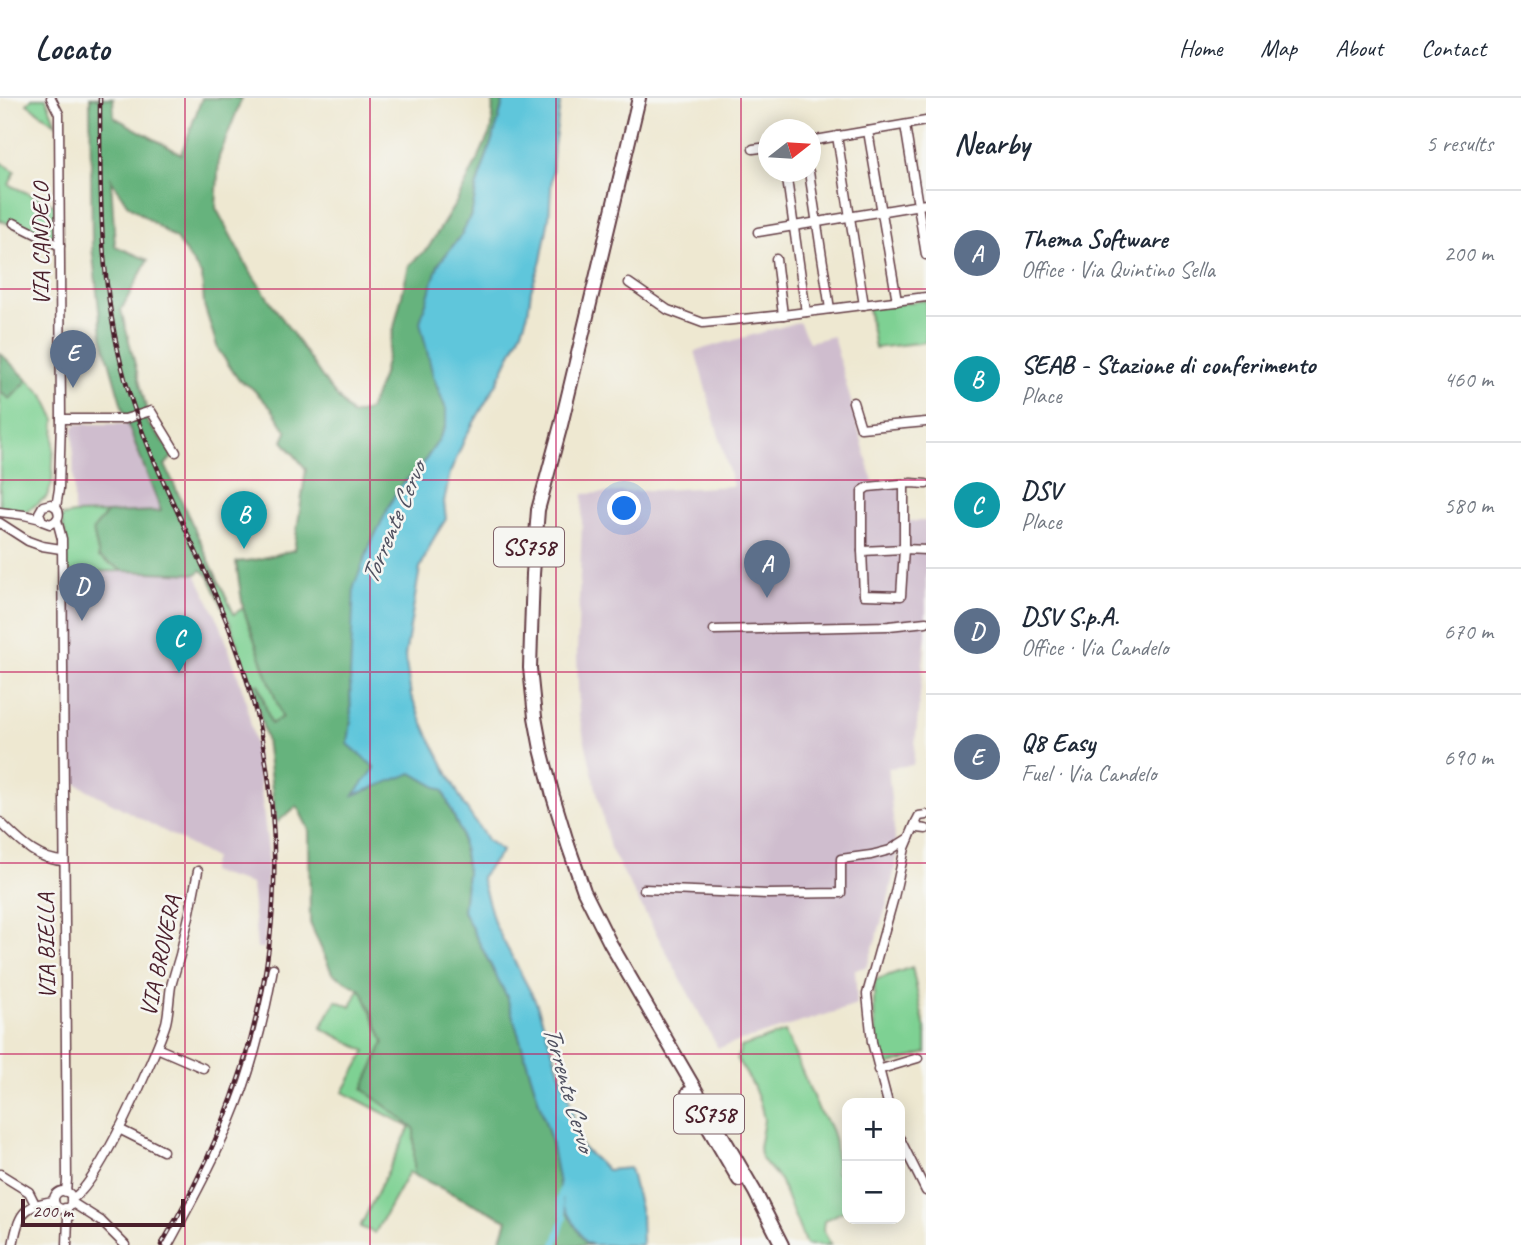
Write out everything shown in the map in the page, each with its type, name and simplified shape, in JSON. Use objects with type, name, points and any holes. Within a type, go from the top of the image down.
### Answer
[{"type":"highway","name":"SS758","points":[[633,98],[533,511],[523,604],[524,691],[546,800],[578,891],[602,946],[749,1196],[774,1245]]},
{"type":"highway","name":"SS758","points":[[639,98],[561,425],[538,510],[530,668],[535,717],[553,796],[584,891],[610,943],[732,1152],[782,1245]]},
{"type":"street","name":"VIA CANDELO","points":[[49,506],[58,476],[61,419],[59,114],[51,98]]},
{"type":"street","points":[[821,139],[926,121]]},
{"type":"street","points":[[905,125],[922,205],[926,255]]},
{"type":"street","points":[[868,131],[897,301]]},
{"type":"street","points":[[837,136],[864,305]]},
{"type":"street","points":[[753,149],[758,148]]},
{"type":"street","points":[[787,182],[806,312]]},
{"type":"street","points":[[811,182],[830,309]]},
{"type":"street","points":[[758,232],[922,205]]},
{"type":"street","points":[[14,223],[60,246]]},
{"type":"street","points":[[776,259],[783,315]]},
{"type":"street","points":[[629,283],[668,310],[703,323],[926,297]]},
{"type":"street","points":[[853,402],[861,428],[926,422]]},
{"type":"street","points":[[61,419],[125,419],[151,411],[176,452]]},
{"type":"street","points":[[904,484],[901,596],[864,595],[862,491],[867,487],[904,484],[926,484]]},
{"type":"street","points":[[24,515],[49,506]]},
{"type":"street","points":[[49,506],[59,512],[57,520],[62,539],[61,549]]},
{"type":"street","points":[[49,506],[39,513],[56,532],[61,549]]},
{"type":"street","points":[[0,512],[53,523],[57,520]]},
{"type":"street","points":[[0,523],[28,541],[61,549]]},
{"type":"street","name":"VIA BIELLA","points":[[61,549],[67,1245]]},
{"type":"street","points":[[862,551],[926,550]]},
{"type":"street","points":[[714,630],[875,627],[926,622]]},
{"type":"street","points":[[886,1098],[872,1042],[867,994],[910,834],[917,817],[925,812]]},
{"type":"street","points":[[0,822],[31,850],[52,860],[64,861]]},
{"type":"street","points":[[916,822],[918,828],[924,830]]},
{"type":"street","points":[[644,889],[768,894],[841,893],[841,859],[890,850],[910,834],[924,830]]},
{"type":"street","name":"VIA BROVERA","points":[[54,1201],[58,1192],[68,1200],[76,1198],[88,1185],[145,1077],[168,1015],[170,991],[198,871]]},
{"type":"street","points":[[168,1245],[237,1105],[256,1044],[273,968]]},
{"type":"street","name":"VIA BROVERA","points":[[157,1048],[203,1068]]},
{"type":"street","points":[[878,1070],[918,1058]]},
{"type":"street","points":[[119,1129],[163,1151]]},
{"type":"street","points":[[905,1149],[926,1191]]},
{"type":"street","points":[[0,1174],[29,1192],[34,1204]]},
{"type":"street","points":[[13,1245],[24,1213],[34,1204],[54,1201],[59,1208],[68,1200],[101,1221],[125,1245]]},
{"type":"shaded area","points":[[799,322],[809,342],[833,336],[873,482],[905,482],[907,521],[926,521],[926,634],[913,765],[888,768],[897,859],[887,904],[867,967],[855,969],[857,1005],[718,1048],[610,848],[579,716],[577,654],[583,494],[733,486],[695,351]]},
{"type":"shaded area","points":[[76,424],[127,424],[162,512],[74,514],[73,428]]},
{"type":"shaded area","points":[[66,572],[196,574],[221,626],[245,697],[256,750],[268,851],[265,948],[257,948],[251,884],[210,872],[214,858],[73,782]]},
{"type":"green space","points":[[32,98],[46,98],[56,124],[27,104]]},
{"type":"green space","points":[[90,98],[113,98],[114,117],[181,154],[202,98],[242,98],[219,157],[216,208],[249,270],[329,387],[352,415],[369,410],[382,378],[409,265],[428,248],[457,201],[492,128],[493,98],[504,98],[477,185],[472,213],[462,234],[438,265],[433,376],[446,409],[446,425],[422,465],[398,488],[350,675],[351,720],[348,744],[412,773],[443,791],[461,833],[467,872],[463,911],[507,997],[551,1141],[563,1206],[586,1243],[594,1245],[499,1245],[507,1220],[414,1175],[414,1128],[363,1089],[384,1042],[362,991],[332,973],[310,923],[309,830],[297,806],[276,823],[266,739],[252,684],[258,684],[271,724],[282,717],[243,608],[236,562],[294,550],[306,469],[283,441],[287,432],[272,409],[252,388],[238,379],[218,349],[204,305],[202,276],[176,239],[127,204],[111,179],[115,246],[148,260],[121,310],[146,407],[147,422],[174,455],[165,465],[219,582],[217,584],[202,570],[196,574],[124,571],[99,557],[93,530],[107,513],[161,511],[125,417],[102,336],[92,247]]},
{"type":"green space","points":[[0,162],[15,171],[9,185],[55,205],[55,235],[52,244],[0,220]]},
{"type":"green space","points":[[926,300],[926,342],[875,348],[868,308]]},
{"type":"green space","points":[[0,353],[28,380],[10,399],[0,392]]},
{"type":"green space","points":[[28,380],[44,395],[55,418],[52,484],[46,498],[28,511],[11,511],[0,509],[0,392],[10,398]]},
{"type":"green space","points":[[107,513],[93,530],[99,557],[124,571],[66,572],[66,538],[61,519],[63,516]]},
{"type":"green space","points":[[209,577],[216,584],[219,582],[234,614],[243,608],[283,718],[271,724],[259,684],[250,682],[230,623]]},
{"type":"green space","points":[[912,967],[926,1034],[926,1053],[882,1067],[875,1024],[875,980]]},
{"type":"green space","points":[[359,989],[385,1043],[414,1128],[414,1175],[409,1172],[375,1233],[360,1227],[410,1127],[343,1092],[366,1051],[321,1028],[336,1000],[351,1007]]},
{"type":"green space","points":[[785,1032],[820,1113],[830,1126],[835,1148],[836,1172],[842,1179],[842,1212],[824,1221],[823,1230],[831,1245],[806,1245],[780,1180],[761,1158],[759,1148],[764,1120],[753,1085],[737,1059],[741,1047]]},
{"type":"water","name":"Torrente Cervo","points":[[504,98],[561,98],[554,146],[549,218],[541,261],[522,330],[498,381],[466,436],[450,473],[444,502],[446,519],[420,568],[405,656],[411,696],[427,732],[464,805],[488,841],[502,851],[481,877],[495,925],[536,1002],[572,1108],[580,1145],[607,1170],[630,1168],[641,1213],[642,1245],[586,1243],[563,1206],[551,1141],[507,997],[463,911],[467,872],[461,833],[443,791],[412,773],[354,795],[375,768],[348,744],[354,586],[371,543],[398,488],[422,465],[446,425],[446,409],[433,376],[420,322],[438,265],[462,234],[472,213],[477,185]]},
{"type":"waterway","points":[[555,1245],[564,1218],[559,1200],[563,1186]]},
{"type":"railway","points":[[100,98],[103,239],[116,344],[147,443],[229,628],[255,708],[270,787],[274,866],[269,944],[255,1022],[232,1098],[200,1172],[161,1245]]},
{"type":"place","name":"Q8 Easy","points":[[73,388]]},
{"type":"place","name":"SEAB - Stazione di conferimento","points":[[244,549]]},
{"type":"place","name":"Thema Software","points":[[767,598]]},
{"type":"place","name":"DSV S.p.A.","points":[[82,621]]},
{"type":"place","name":"DSV","points":[[179,673]]}]
